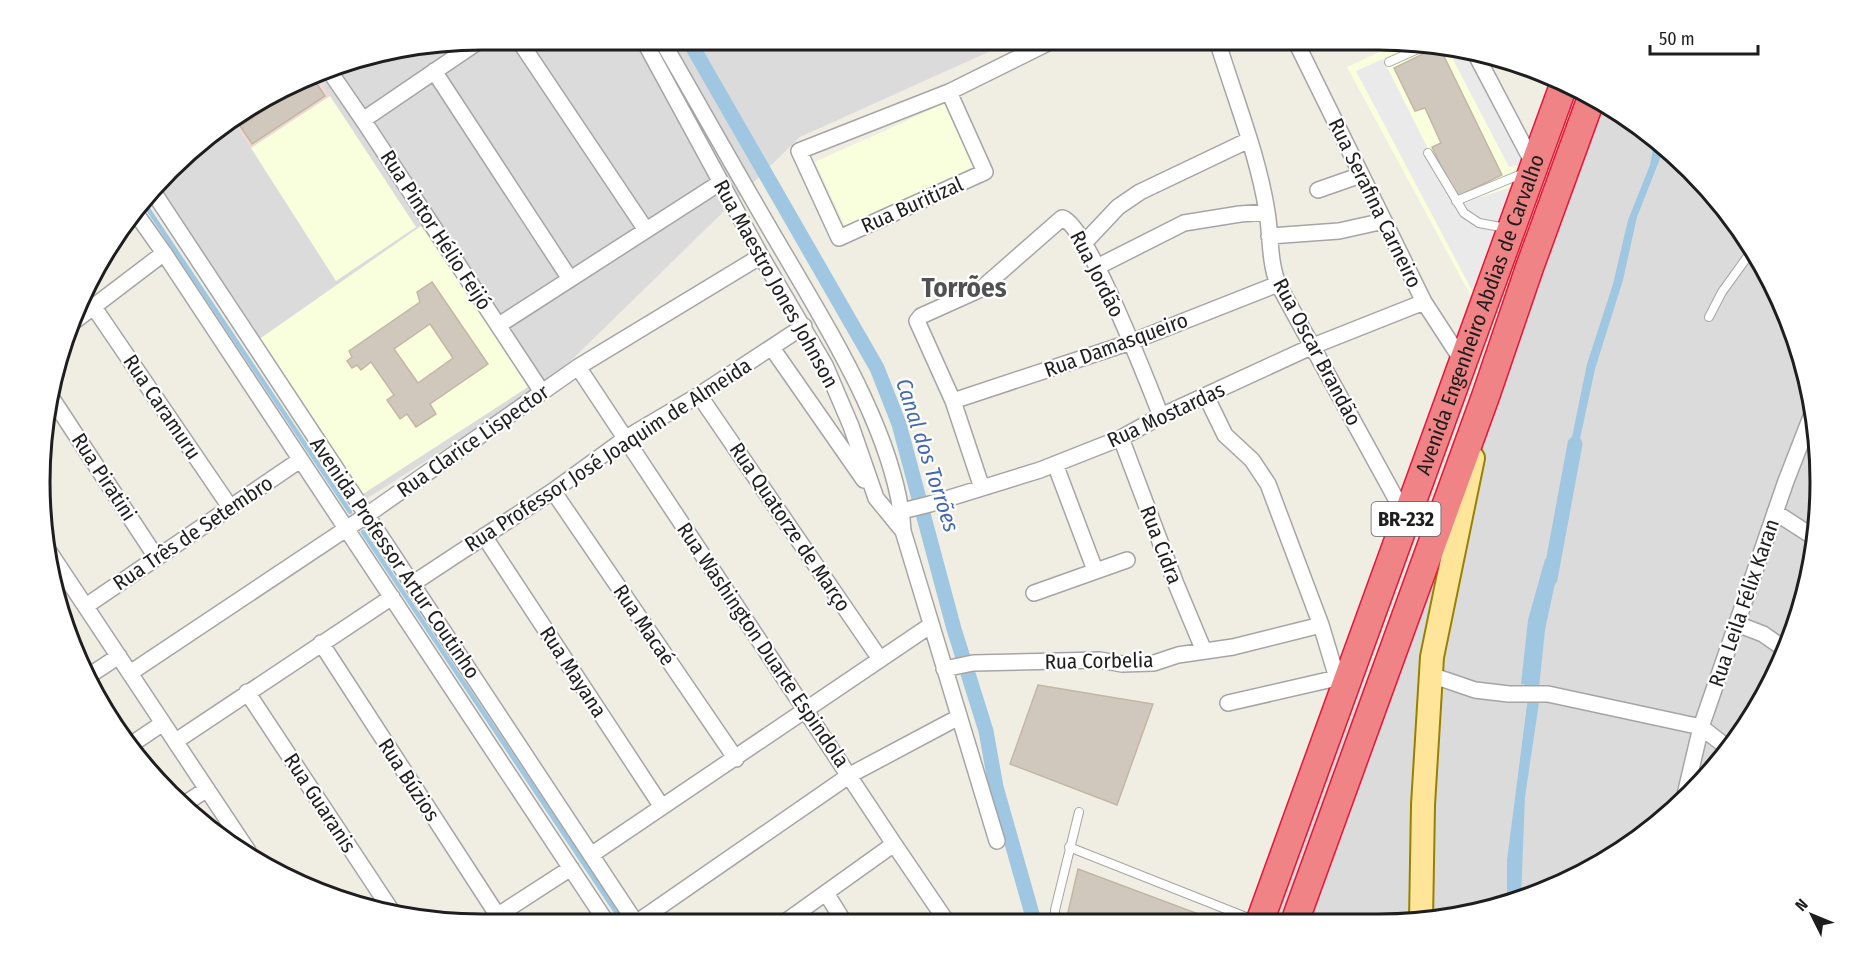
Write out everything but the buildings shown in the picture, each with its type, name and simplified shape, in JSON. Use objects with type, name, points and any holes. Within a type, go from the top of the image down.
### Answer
[{"type":"highway","name":"Avenida Engenheiro Abdias de Carvalho","points":[[1260,914],[1343,678],[1406,517],[1562,90]]},
{"type":"highway","name":"Avenida Engenheiro Abdias de Carvalho","points":[[1298,914],[1589,104]]},
{"type":"main road","points":[[1421,911],[1423,805],[1431,675],[1486,395]]},
{"type":"street","points":[[363,120],[466,50]]},
{"type":"street","points":[[525,50],[646,230]]},
{"type":"street","name":"Rua Maestro Jones Johnson","points":[[649,50],[761,256],[825,365],[851,426],[876,498],[903,531],[997,841]]},
{"type":"street","name":"Rua Maestro Jones Johnson","points":[[667,50],[805,287],[851,374],[908,510],[903,531]]},
{"type":"street","points":[[949,92],[1034,50]]},
{"type":"street","name":"Rua Oscar Brandão","points":[[1220,50],[1250,140],[1267,212],[1273,270],[1278,284],[1406,517]]},
{"type":"street","name":"Rua Serafina Carneiro","points":[[1300,50],[1424,302],[1463,362]]},
{"type":"street","points":[[1479,62],[1533,167]]},
{"type":"street","points":[[434,71],[570,279]]},
{"type":"street","name":"Rua Pintor Hélio Feijó","points":[[332,76],[542,392]]},
{"type":"street","name":"Rua Buritizal","points":[[949,92],[985,172],[839,238],[799,151],[949,92]]},
{"type":"street","points":[[1084,242],[1118,207],[1140,192],[1250,140]]},
{"type":"street","points":[[1318,190],[1361,175]]},
{"type":"street","points":[[499,325],[721,182]]},
{"type":"street","name":"Avenida Professor Artur Coutinho","points":[[157,197],[631,914]]},
{"type":"street","points":[[1097,267],[1184,224],[1240,214],[1267,212]]},
{"type":"street","name":"Rua Jordão","points":[[953,401],[919,320],[981,289],[1049,228],[1062,218],[1066,218],[1084,242],[1097,267],[1161,416]]},
{"type":"street","name":"Avenida Professor Artur Coutinho","points":[[139,219],[601,914]]},
{"type":"street","points":[[1269,236],[1339,231],[1384,220]]},
{"type":"street","points":[[83,314],[164,253]]},
{"type":"street","name":"Rua Clarice Lispector","points":[[130,673],[367,515],[578,367],[761,256]]},
{"type":"street","name":"Rua Damasqueiro","points":[[953,401],[1131,342],[1278,284]]},
{"type":"street","name":"Rua Mostardas","points":[[908,510],[1055,464],[1121,438],[1161,416],[1312,346],[1424,302]]},
{"type":"street","name":"Rua Caramuru","points":[[93,306],[230,507]]},
{"type":"street","name":"Rua Professor José Joaquim de Almeida","points":[[412,584],[553,490],[626,438],[699,395],[804,326]]},
{"type":"street","points":[[772,348],[876,498]]},
{"type":"street","name":"Rua Washington Duarte Espindola","points":[[578,367],[942,914]]},
{"type":"street","name":"Rua Quatorze de Março","points":[[699,395],[880,659]]},
{"type":"street","points":[[1206,396],[1225,435],[1252,460],[1268,484],[1343,678],[1228,703]]},
{"type":"street","points":[[953,401],[982,488]]},
{"type":"street","name":"Rua Piratini","points":[[57,405],[156,557]]},
{"type":"street","name":"Rua Leila Félix Karan","points":[[1688,783],[1701,727],[1775,512],[1807,427]]},
{"type":"street","name":"Rua Cidra","points":[[1121,438],[1204,651]]},
{"type":"street","name":"Rua Três de Setembro","points":[[86,606],[300,460]]},
{"type":"street","points":[[1055,464],[1095,570]]},
{"type":"street","name":"Rua Macaé","points":[[553,490],[736,759]]},
{"type":"street","points":[[1775,512],[1808,533]]},
{"type":"street","name":"Rua Mayana","points":[[484,536],[662,807]]},
{"type":"street","points":[[1034,593],[1126,560]]},
{"type":"street","points":[[58,564],[242,841]]},
{"type":"street","points":[[176,741],[392,597]]},
{"type":"street","points":[[1737,624],[1763,634],[1779,645]]},
{"type":"street","points":[[591,855],[931,625]]},
{"type":"street","name":"Rua Corbelia","points":[[945,669],[973,663],[1100,660],[1122,664],[1154,663],[1178,655],[1233,647],[1321,625]]},
{"type":"street","name":"Rua Búzios","points":[[321,644],[489,914]]},
{"type":"street","points":[[94,672],[118,656]]},
{"type":"street","points":[[1431,675],[1475,690],[1509,694],[1548,694],[1701,727],[1722,743]]},
{"type":"street","name":"Rua Guaranis","points":[[247,692],[386,903]]},
{"type":"street","points":[[648,914],[850,775],[959,717]]},
{"type":"street","points":[[137,741],[163,723]]},
{"type":"street","points":[[190,800],[207,789]]},
{"type":"street","points":[[796,914],[894,844]]},
{"type":"street","points":[[500,914],[571,868]]},
{"type":"street","points":[[826,893],[839,914]]},
{"type":"lane","points":[[1389,62],[1414,51]]},
{"type":"lane","points":[[1428,153],[1464,213],[1479,223],[1510,229]]},
{"type":"lane","points":[[1456,201],[1533,167]]},
{"type":"lane","points":[[1709,317],[1722,292],[1747,257]]},
{"type":"lane","points":[[1055,914],[1079,812]]},
{"type":"lane","points":[[1069,847],[1240,914]]},
{"type":"shaded area","points":[[453,50],[993,50],[800,137],[547,384],[355,506],[152,203],[176,176],[241,122],[290,94],[343,72],[397,58]]},
{"type":"shaded area","points":[[1384,50],[1435,53],[1472,60],[1525,164],[1478,309],[1347,67]]},
{"type":"shaded area","points":[[1451,56],[1472,60],[1525,164],[1509,167]]},
{"type":"shaded area","points":[[1383,59],[1456,205],[1518,185],[1476,298],[1356,71]]},
{"type":"shaded area","points":[[320,81],[330,96],[251,148],[236,126],[265,107]]},
{"type":"shaded area","points":[[330,96],[416,227],[336,281],[251,148]]},
{"type":"shaded area","points":[[1582,100],[1619,122],[1684,176],[1738,241],[1778,316],[1796,370],[1810,453],[1810,510],[1807,538],[1788,620],[1778,647],[1753,698],[1738,722],[1703,766],[1663,806],[1619,841],[1594,856],[1544,881],[1490,899],[1463,905],[1407,913],[1272,914],[1408,575]]},
{"type":"shaded area","points":[[947,102],[977,165],[845,226],[815,162],[868,138],[872,146],[869,138]]},
{"type":"shaded area","points":[[421,226],[531,385],[363,494],[258,340]]},
{"type":"water","points":[[1653,149],[1661,156],[1637,217],[1623,280],[1595,369],[1575,462],[1566,466],[1587,364],[1613,284],[1628,220],[1650,165]]},
{"type":"water","points":[[1545,559],[1560,560],[1545,630],[1539,688],[1521,684],[1528,620]]},
{"type":"water","points":[[1540,696],[1525,797],[1521,889],[1507,894],[1507,860],[1528,697]]},
{"type":"waterway","name":"Canal dos Torrões","points":[[694,50],[877,368],[899,424],[954,629],[986,731],[996,787],[1032,914]]},
{"type":"waterway","points":[[148,208],[350,512]]},
{"type":"waterway","points":[[1550,579],[1575,444]]},
{"type":"waterway","points":[[363,532],[617,914]]},
{"type":"district","name":"Torrões","points":[[964,288]]}]
